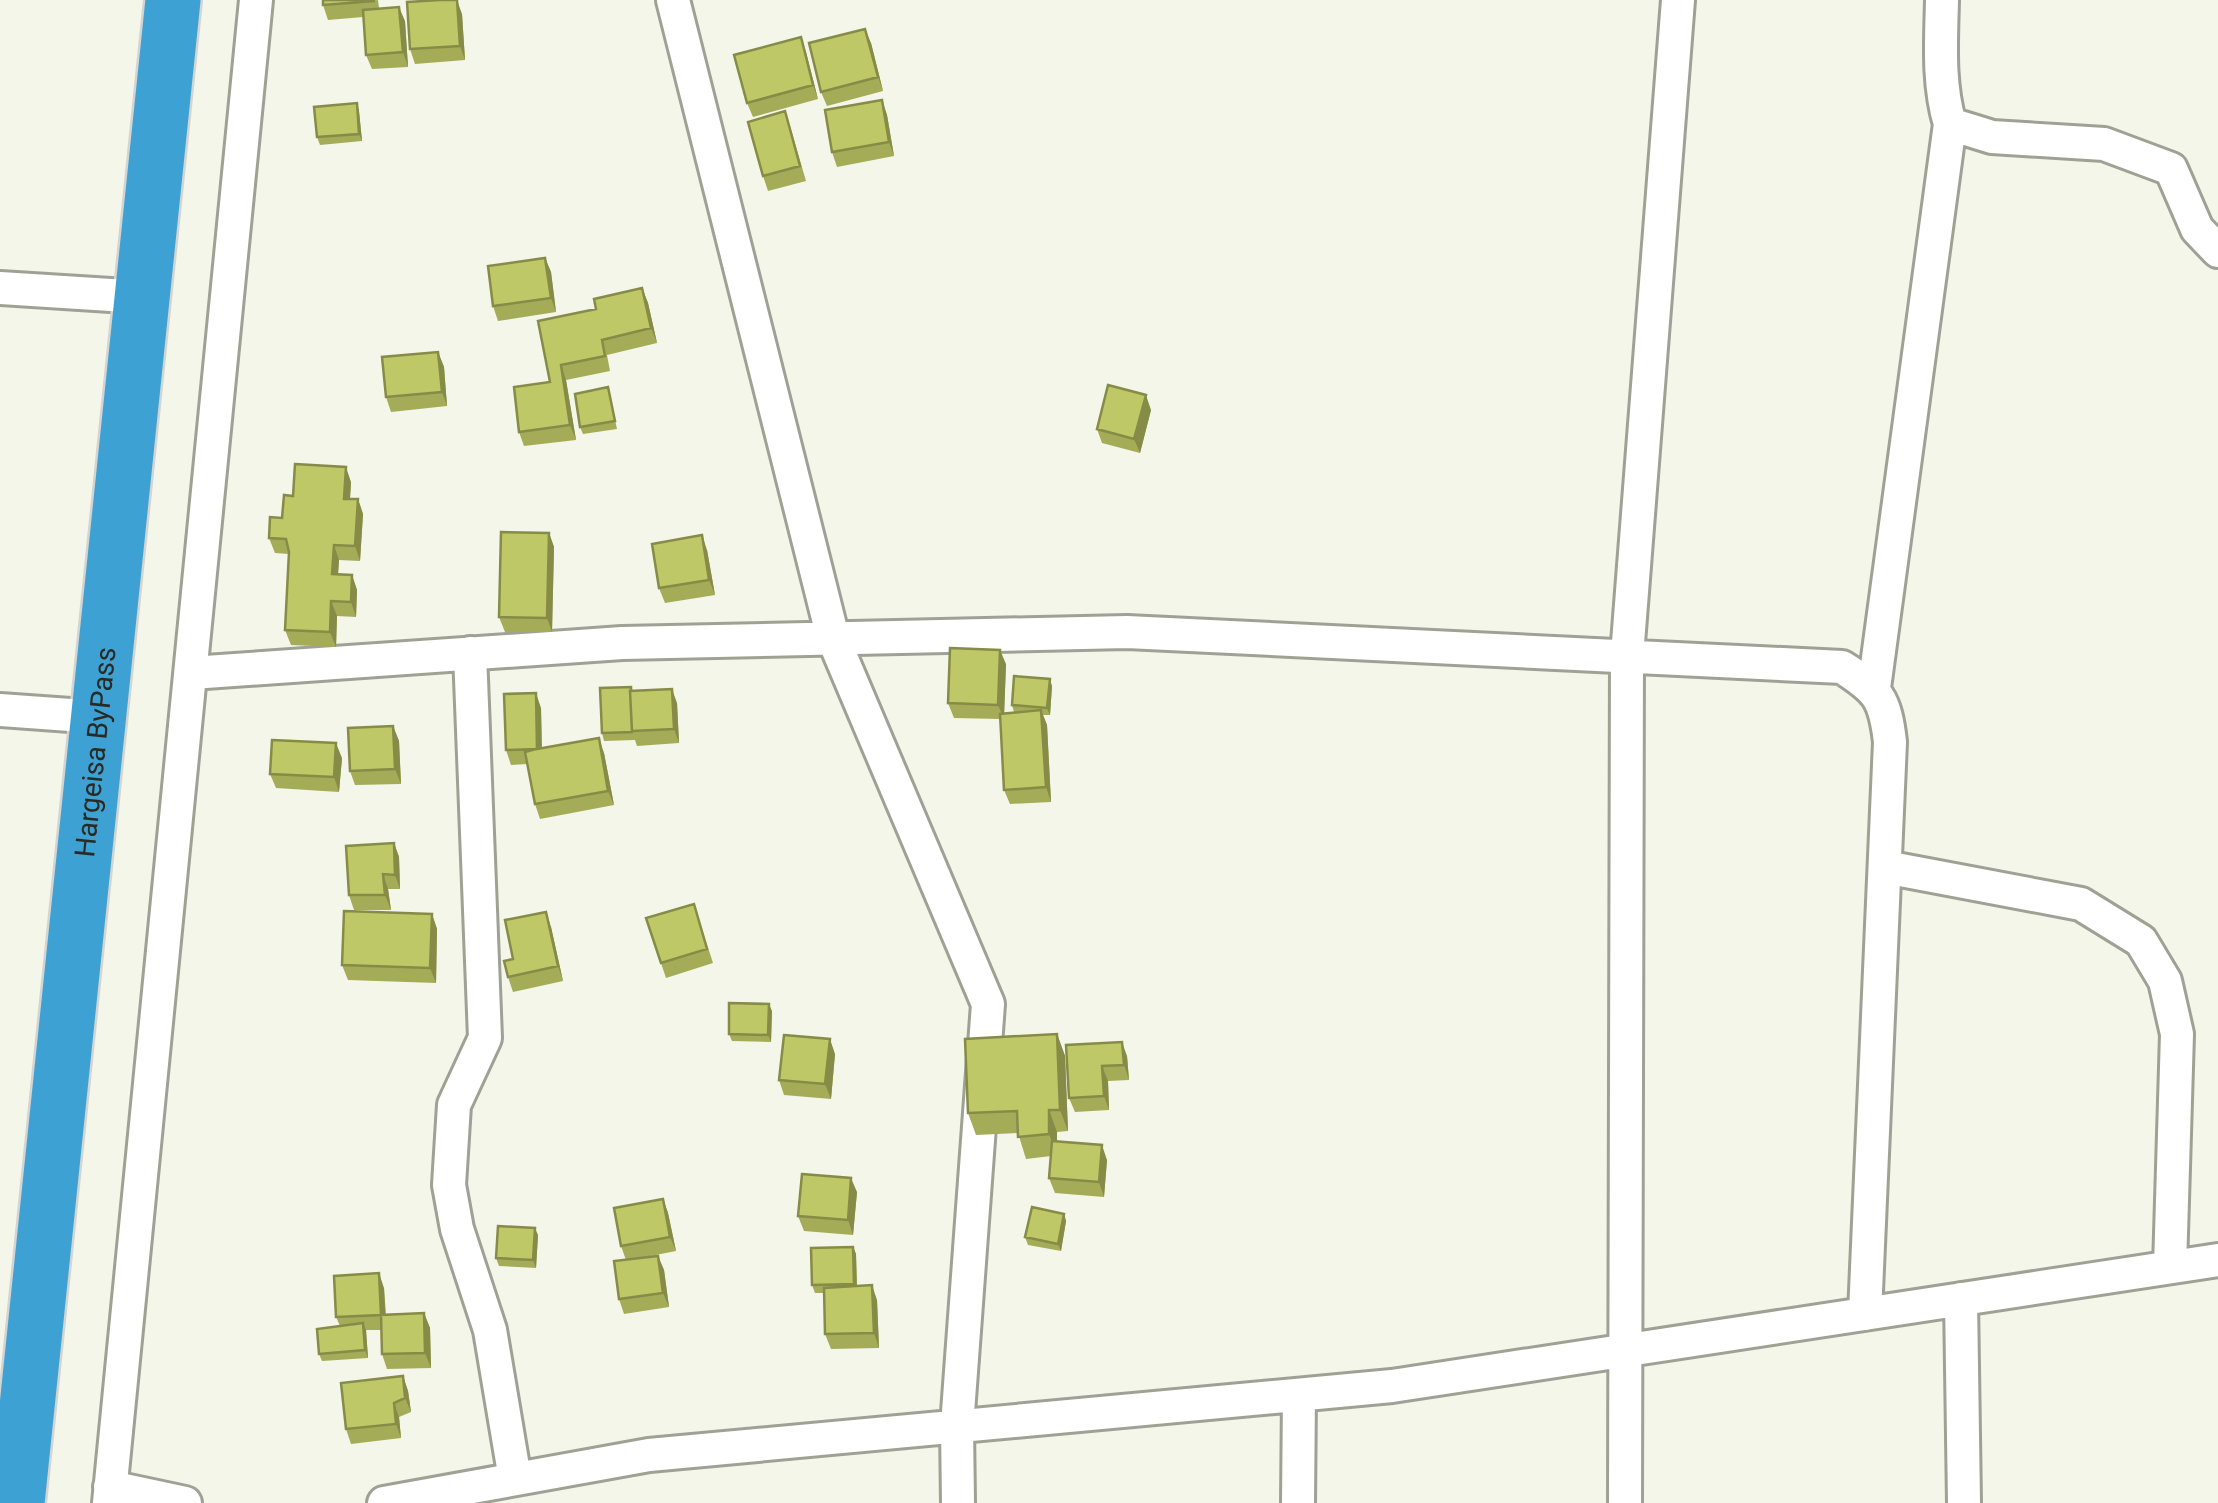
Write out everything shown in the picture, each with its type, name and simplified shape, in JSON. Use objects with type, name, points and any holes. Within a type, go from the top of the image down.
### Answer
[{"type":"highway","name":"Hargeisa ByPass","points":[[17,1503],[173,0]]},
{"type":"street","points":[[185,1503],[109,1495],[256,0]]},
{"type":"street","points":[[674,0],[833,638],[988,1004],[958,1426],[958,1503]]},
{"type":"street","points":[[1625,1503],[1627,656],[1678,0]]},
{"type":"street","points":[[1874,688],[1950,124],[1943,102],[1942,0]]},
{"type":"street","points":[[1950,124],[1992,137],[2104,144],[2172,169],[2197,230],[2218,250]]},
{"type":"street","points":[[0,288],[142,297]]},
{"type":"street","points":[[191,673],[622,643],[1127,632],[1842,667],[1874,688],[1887,712],[1890,742],[1865,1314]]},
{"type":"street","points":[[470,654],[485,1038],[454,1105],[448,1185],[457,1229],[490,1330],[515,1479]]},
{"type":"street","points":[[0,710],[98,717]]},
{"type":"street","points":[[1884,867],[2081,904],[2141,941],[2165,981],[2178,1034],[2170,1268]]},
{"type":"street","points":[[384,1503],[649,1454],[1392,1386],[2218,1260]]},
{"type":"street","points":[[1961,1300],[1964,1503]]},
{"type":"street","points":[[1298,1503],[1299,1395]]},
{"type":"building","points":[[323,0],[374,0],[374,1],[323,5]]},
{"type":"building","points":[[457,0],[460,46],[410,49],[407,2]]},
{"type":"building","points":[[399,7],[403,52],[366,55],[363,10]]},
{"type":"building","points":[[865,29],[878,77],[821,92],[809,43]]},
{"type":"building","points":[[801,37],[813,85],[747,103],[734,55]]},
{"type":"building","points":[[882,100],[889,142],[832,152],[825,110]]},
{"type":"building","points":[[357,103],[359,134],[317,137],[314,107]]},
{"type":"building","points":[[785,111],[800,166],[763,176],[748,122]]},
{"type":"building","points":[[545,258],[551,298],[493,306],[488,266]]},
{"type":"building","points":[[642,288],[651,328],[602,340],[605,356],[561,365],[570,425],[519,432],[514,387],[550,382],[538,321],[596,309],[594,299]]},
{"type":"building","points":[[438,352],[442,392],[386,397],[382,357]]},
{"type":"building","points":[[1108,385],[1146,395],[1134,439],[1097,429]]},
{"type":"building","points":[[608,387],[615,421],[580,427],[575,394]]},
{"type":"building","points":[[295,464],[346,467],[344,499],[358,499],[355,546],[334,545],[332,574],[352,575],[351,602],[331,601],[330,632],[285,630],[289,552],[286,539],[269,538],[270,517],[282,518],[284,495],[293,496]]},
{"type":"building","points":[[501,532],[549,533],[547,618],[499,617]]},
{"type":"building","points":[[702,535],[709,580],[659,588],[652,544]]},
{"type":"building","points":[[950,648],[1000,650],[998,705],[948,703]]},
{"type":"building","points":[[1014,676],[1050,679],[1047,708],[1012,705]]},
{"type":"building","points":[[631,687],[632,732],[602,733],[600,688]]},
{"type":"building","points":[[672,689],[674,729],[632,731],[630,691]]},
{"type":"building","points":[[536,693],[537,749],[599,738],[608,791],[535,804],[525,752],[536,749],[506,750],[504,694]]},
{"type":"building","points":[[1041,710],[1046,787],[1004,790],[1000,714]]},
{"type":"building","points":[[393,726],[395,769],[350,771],[348,728]]},
{"type":"building","points":[[272,740],[336,743],[334,777],[270,774]]},
{"type":"building","points":[[394,843],[395,875],[383,874],[385,895],[349,895],[346,846]]},
{"type":"building","points":[[694,904],[707,949],[661,963],[646,918]]},
{"type":"building","points":[[344,911],[432,914],[430,968],[342,965]]},
{"type":"building","points":[[546,912],[558,966],[508,977],[504,961],[513,959],[505,920]]},
{"type":"building","points":[[729,1003],[769,1004],[768,1035],[729,1034]]},
{"type":"building","points":[[1057,1034],[1060,1110],[1049,1110],[1049,1134],[1018,1137],[1017,1111],[968,1113],[965,1039]]},
{"type":"building","points":[[784,1035],[830,1039],[825,1084],[779,1080]]},
{"type":"building","points":[[1122,1042],[1124,1065],[1102,1066],[1104,1096],[1069,1098],[1066,1045]]},
{"type":"building","points":[[1052,1141],[1102,1145],[1099,1182],[1049,1178]]},
{"type":"building","points":[[802,1174],[851,1178],[848,1220],[798,1216]]},
{"type":"building","points":[[663,1199],[670,1237],[621,1246],[614,1208]]},
{"type":"building","points":[[1032,1207],[1064,1214],[1058,1244],[1025,1237]]},
{"type":"building","points":[[498,1226],[535,1228],[533,1260],[496,1258]]},
{"type":"building","points":[[853,1247],[854,1284],[812,1285],[811,1248]]},
{"type":"building","points":[[658,1256],[663,1293],[619,1299],[614,1261]]},
{"type":"building","points":[[379,1273],[381,1315],[336,1317],[334,1276]]},
{"type":"building","points":[[872,1285],[874,1333],[825,1334],[824,1288]]},
{"type":"building","points":[[424,1313],[425,1353],[382,1354],[381,1315]]},
{"type":"building","points":[[363,1323],[365,1350],[319,1354],[317,1329]]},
{"type":"building","points":[[403,1376],[405,1398],[394,1403],[396,1424],[346,1429],[341,1383]]}]
